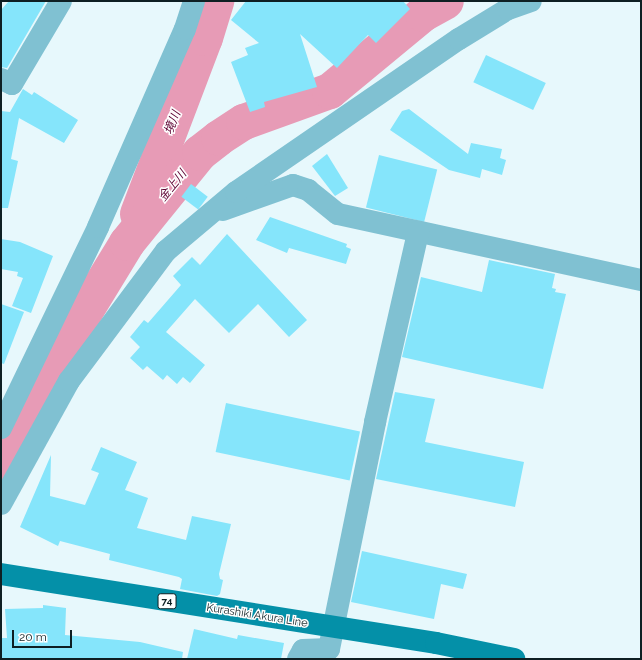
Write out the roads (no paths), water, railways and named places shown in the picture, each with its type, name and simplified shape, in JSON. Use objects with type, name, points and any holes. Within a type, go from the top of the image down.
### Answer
[{"type":"main road","name":"Kurashiki Akura Line","points":[[1,574],[332,628],[436,643],[514,659]]},
{"type":"street","points":[[1,80],[12,84],[61,1]]},
{"type":"street","points":[[1,428],[98,227],[185,29],[194,1]]},
{"type":"street","points":[[1,504],[69,381],[166,251],[216,212],[236,192],[459,39],[508,9],[531,1]]},
{"type":"street","points":[[216,212],[293,185],[308,190],[338,214],[641,280]]},
{"type":"street","points":[[298,659],[303,650],[329,649],[332,628],[418,232]]},
{"type":"waterway","name":"境川","points":[[138,214],[205,38],[216,1]]},
{"type":"waterway","name":"金上川","points":[[1,471],[52,366],[127,243],[200,153],[219,138],[244,122],[330,91],[423,14],[446,1]]}]
